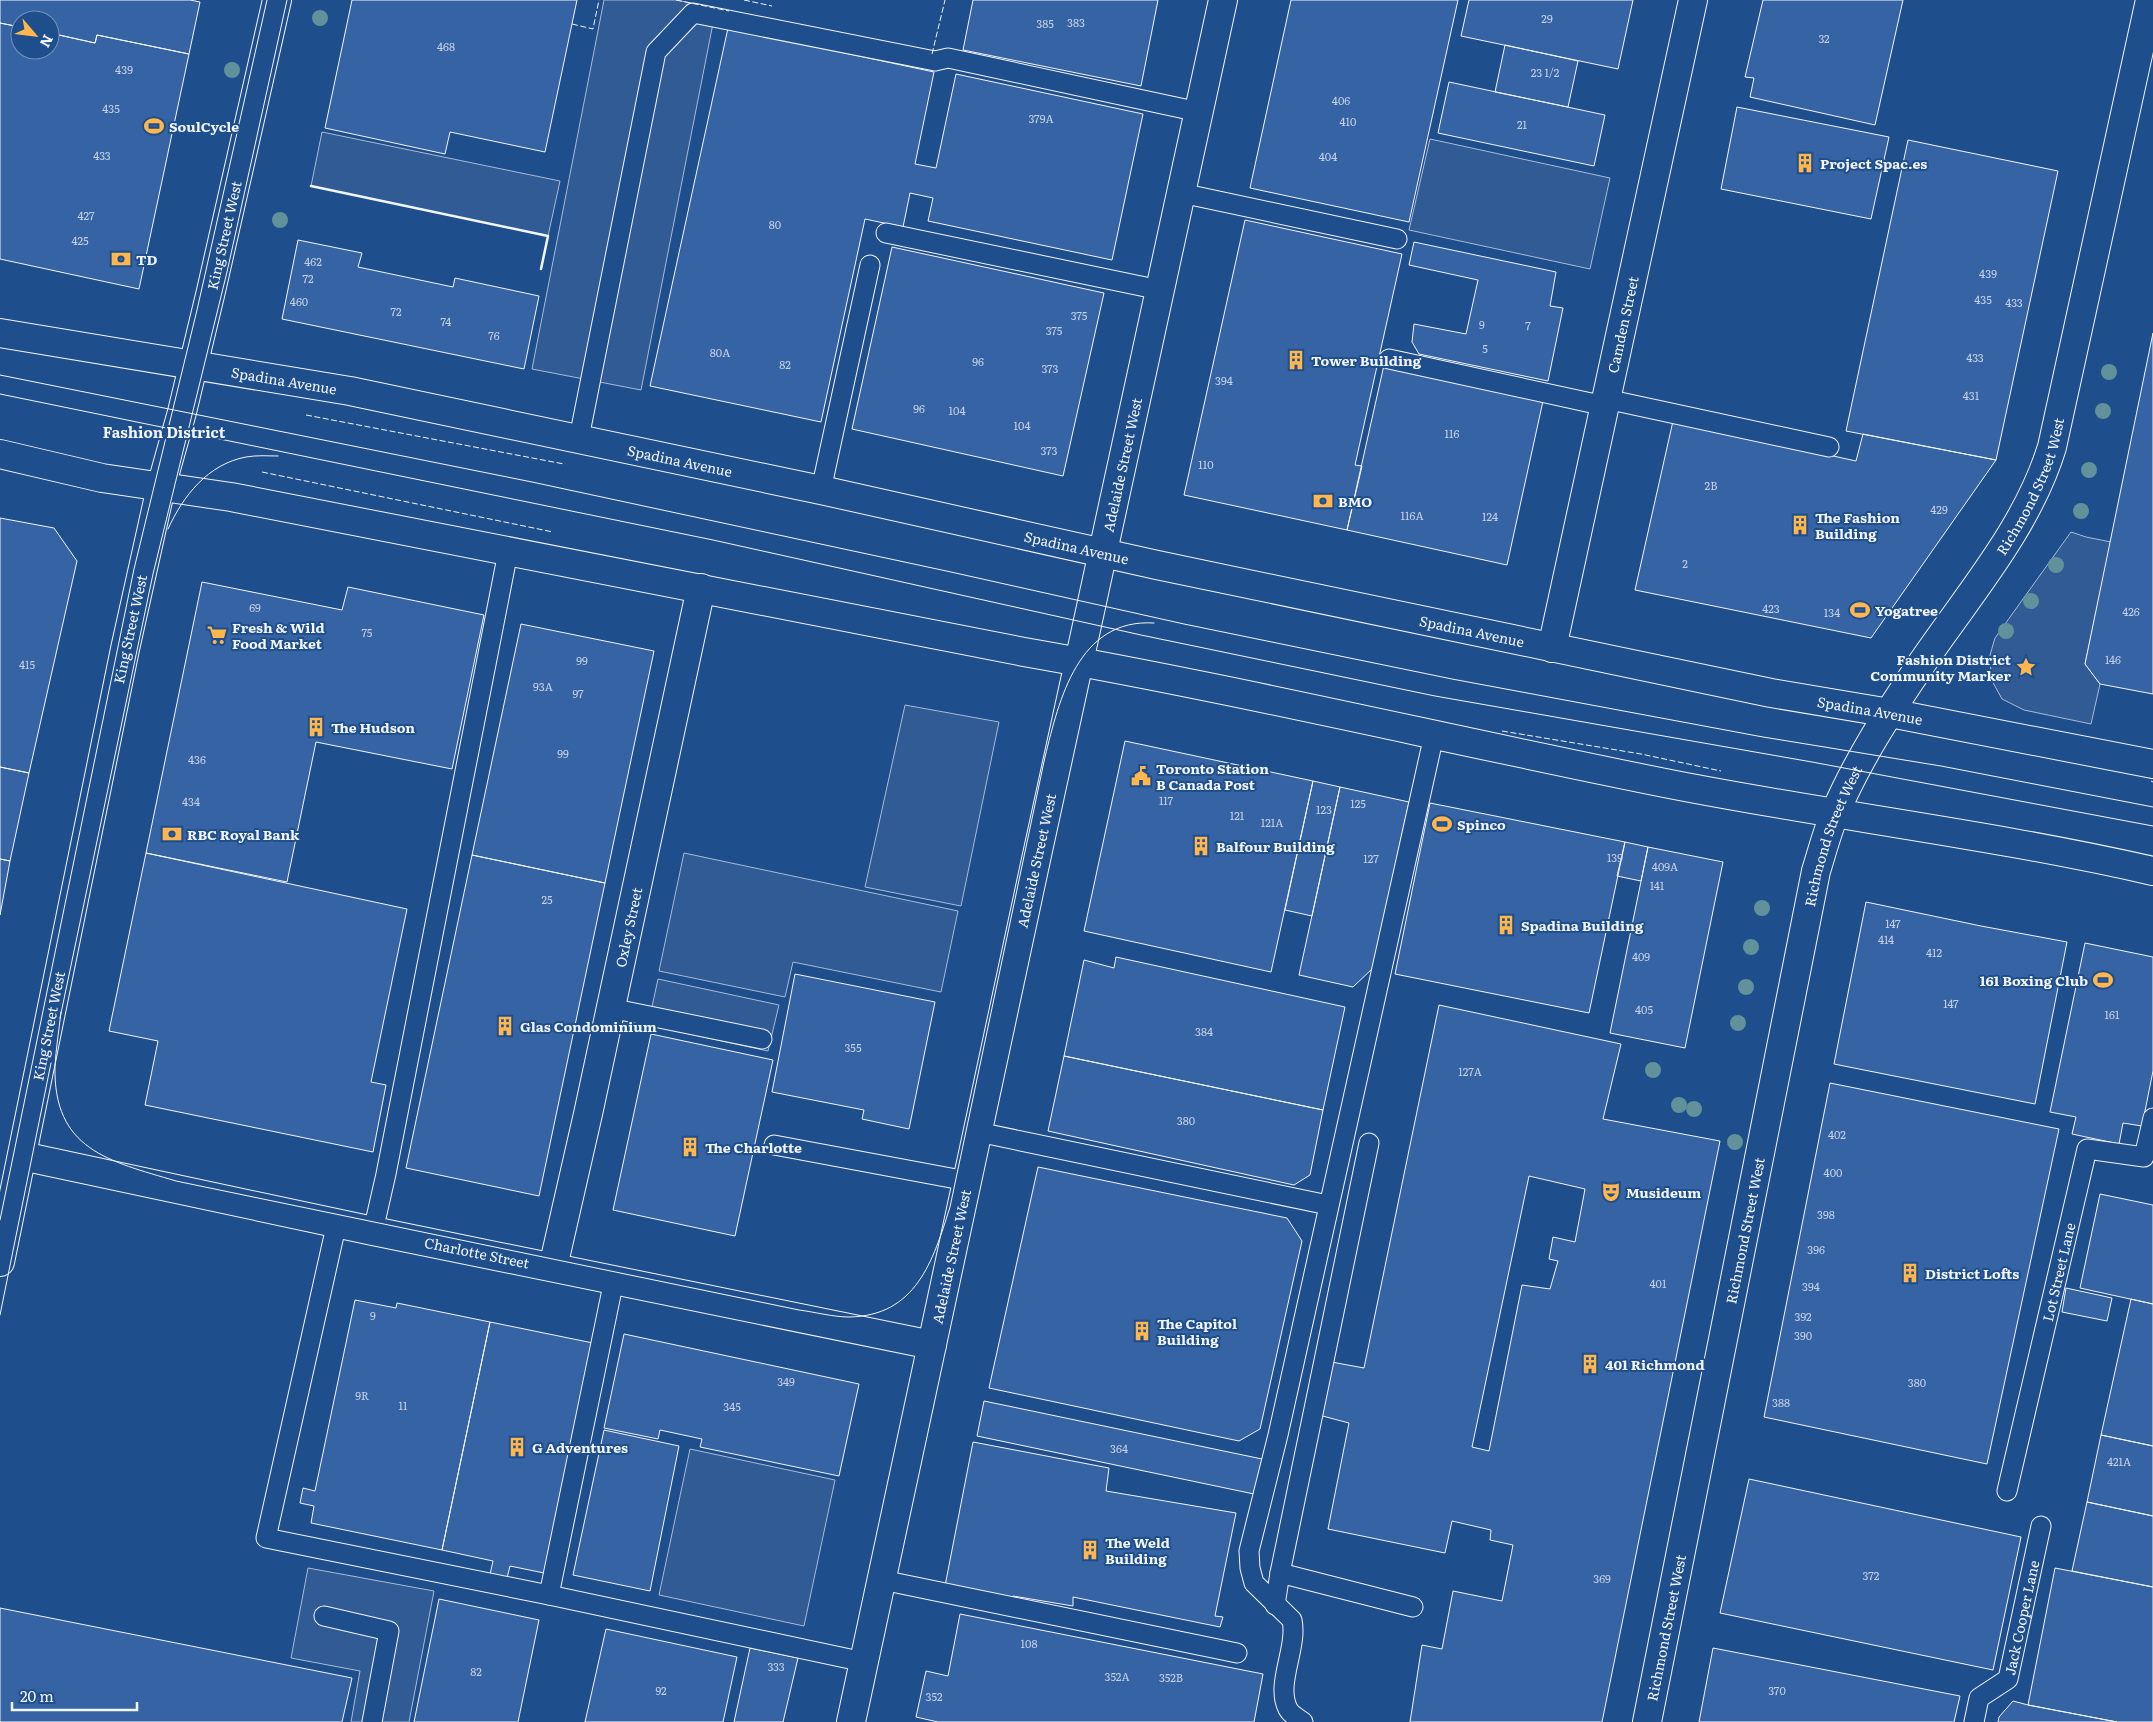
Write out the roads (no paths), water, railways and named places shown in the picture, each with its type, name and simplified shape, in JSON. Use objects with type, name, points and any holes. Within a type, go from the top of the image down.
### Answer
[{"type":"main road","name":"King Street West","points":[[0,1262],[124,649],[161,487],[182,412],[277,0]]},
{"type":"main road","name":"Adelaide Street West","points":[[851,1722],[1102,553],[1223,0]]},
{"type":"main road","name":"Camden Street","points":[[1552,648],[1693,0]]},
{"type":"main road","name":"Richmond Street West","points":[[1648,1722],[1816,871],[1835,814],[1866,754],[1921,664],[2024,514],[2043,476],[2052,447],[2150,0]]},
{"type":"main road","name":"Spadina Avenue","points":[[0,334],[350,391],[579,438],[1102,553],[1771,694],[1890,713],[2153,764]]},
{"type":"main road","points":[[0,454],[102,478],[230,497],[1024,652],[1079,660],[1434,736],[1751,800],[1908,824],[2153,872]]},
{"type":"main road","name":"Oxley Street","points":[[553,1267],[701,588]]},
{"type":"main road","name":"Charlotte Street","points":[[22,1156],[373,1231],[932,1345]]},
{"type":"lane","points":[[579,438],[656,52],[693,13],[934,62],[948,58],[1199,112]]},
{"type":"lane","points":[[1182,193],[1397,239]]},
{"type":"lane","points":[[886,232],[1160,290]]},
{"type":"lane","points":[[821,490],[870,265]]},
{"type":"lane","points":[[1389,359],[1828,447]]},
{"type":"lane","points":[[373,1231],[386,1174],[508,552]]},
{"type":"lane","points":[[1303,1722],[1288,1709],[1284,1693],[1284,1683],[1293,1641],[1292,1620],[1254,1583],[1250,1568],[1249,1551],[1278,1435],[1434,736]]},
{"type":"lane","points":[[610,1008],[762,1039]]},
{"type":"lane","name":"Lot Street Lane","points":[[2007,1491],[2087,1149],[2144,1157],[2153,1118]]},
{"type":"lane","points":[[978,1132],[1328,1205]]},
{"type":"lane","points":[[1275,1605],[1368,1143]]},
{"type":"lane","points":[[774,1145],[967,1181]]},
{"type":"lane","points":[[337,1222],[266,1538],[549,1595],[864,1662]]},
{"type":"lane","points":[[549,1595],[614,1280]]},
{"type":"lane","name":"Jack Cooper Lane","points":[[1974,1722],[1979,1698],[2008,1679],[2041,1526]]},
{"type":"lane","points":[[1280,1573],[1413,1607]]},
{"type":"lane","points":[[882,1580],[1237,1653]]},
{"type":"lane","points":[[324,1616],[389,1632],[372,1722]]},
{"type":"tram line","points":[[0,1220],[134,569],[197,310],[267,0]]},
{"type":"tram line","points":[[60,1018],[153,574],[227,272],[287,0]]},
{"type":"tram line","points":[[0,375],[532,482],[1184,624],[1452,679],[1763,737],[1941,766],[2153,807]]},
{"type":"tram line","points":[[0,394],[713,540],[1141,635],[1435,696],[1812,762],[2153,826]]},
{"type":"tram line","points":[[168,529],[189,494],[209,474],[232,461],[246,457],[278,456]]},
{"type":"tram line","points":[[61,1012],[55,1066],[57,1094],[64,1117],[75,1134],[90,1148],[108,1158],[129,1166],[176,1181],[799,1310],[843,1317],[872,1314],[891,1307],[906,1296],[918,1282],[936,1247],[950,1207],[1045,757],[1057,711],[1066,688],[1076,667],[1090,648],[1107,634],[1128,625],[1154,623]]},
{"type":"tram line","points":[[0,1315],[51,1063]]},
{"type":"place","name":"SoulCycle","points":[[154,126]]},
{"type":"place","name":"Project Spac.es","points":[[1805,163]]},
{"type":"place","name":"TD","points":[[121,259]]},
{"type":"place","name":"Tower Building","points":[[1296,360]]},
{"type":"place","name":"BMO","points":[[1323,501]]},
{"type":"place","name":"The Fashion Building","points":[[1800,525]]},
{"type":"place","name":"Yogatree","points":[[1860,610]]},
{"type":"place","name":"Fresh & Wild Food Market","points":[[217,635]]},
{"type":"place","name":"Fashion District Community Marker","points":[[2026,667]]},
{"type":"place","name":"The Hudson","points":[[316,727]]},
{"type":"place","name":"Toronto Station B Canada Post","points":[[1141,776]]},
{"type":"place","name":"Spinco","points":[[1442,824]]},
{"type":"place","name":"RBC Royal Bank","points":[[172,834]]},
{"type":"place","name":"Balfour Building","points":[[1201,846]]},
{"type":"place","name":"Spadina Building","points":[[1506,925]]},
{"type":"place","name":"161 Boxing Club","points":[[2103,980]]},
{"type":"place","name":"Glas Condominium","points":[[505,1026]]},
{"type":"place","name":"The Charlotte","points":[[690,1147]]},
{"type":"place","name":"Musideum","points":[[1611,1192]]},
{"type":"place","name":"District Lofts","points":[[1910,1273]]},
{"type":"place","name":"The Capitol Building","points":[[1142,1331]]},
{"type":"place","name":"401 Richmond","points":[[1590,1364]]},
{"type":"place","name":"G Adventures","points":[[517,1447]]},
{"type":"place","name":"The Weld Building","points":[[1090,1550]]},
{"type":"district","name":"Fashion District","points":[[164,431]]}]
